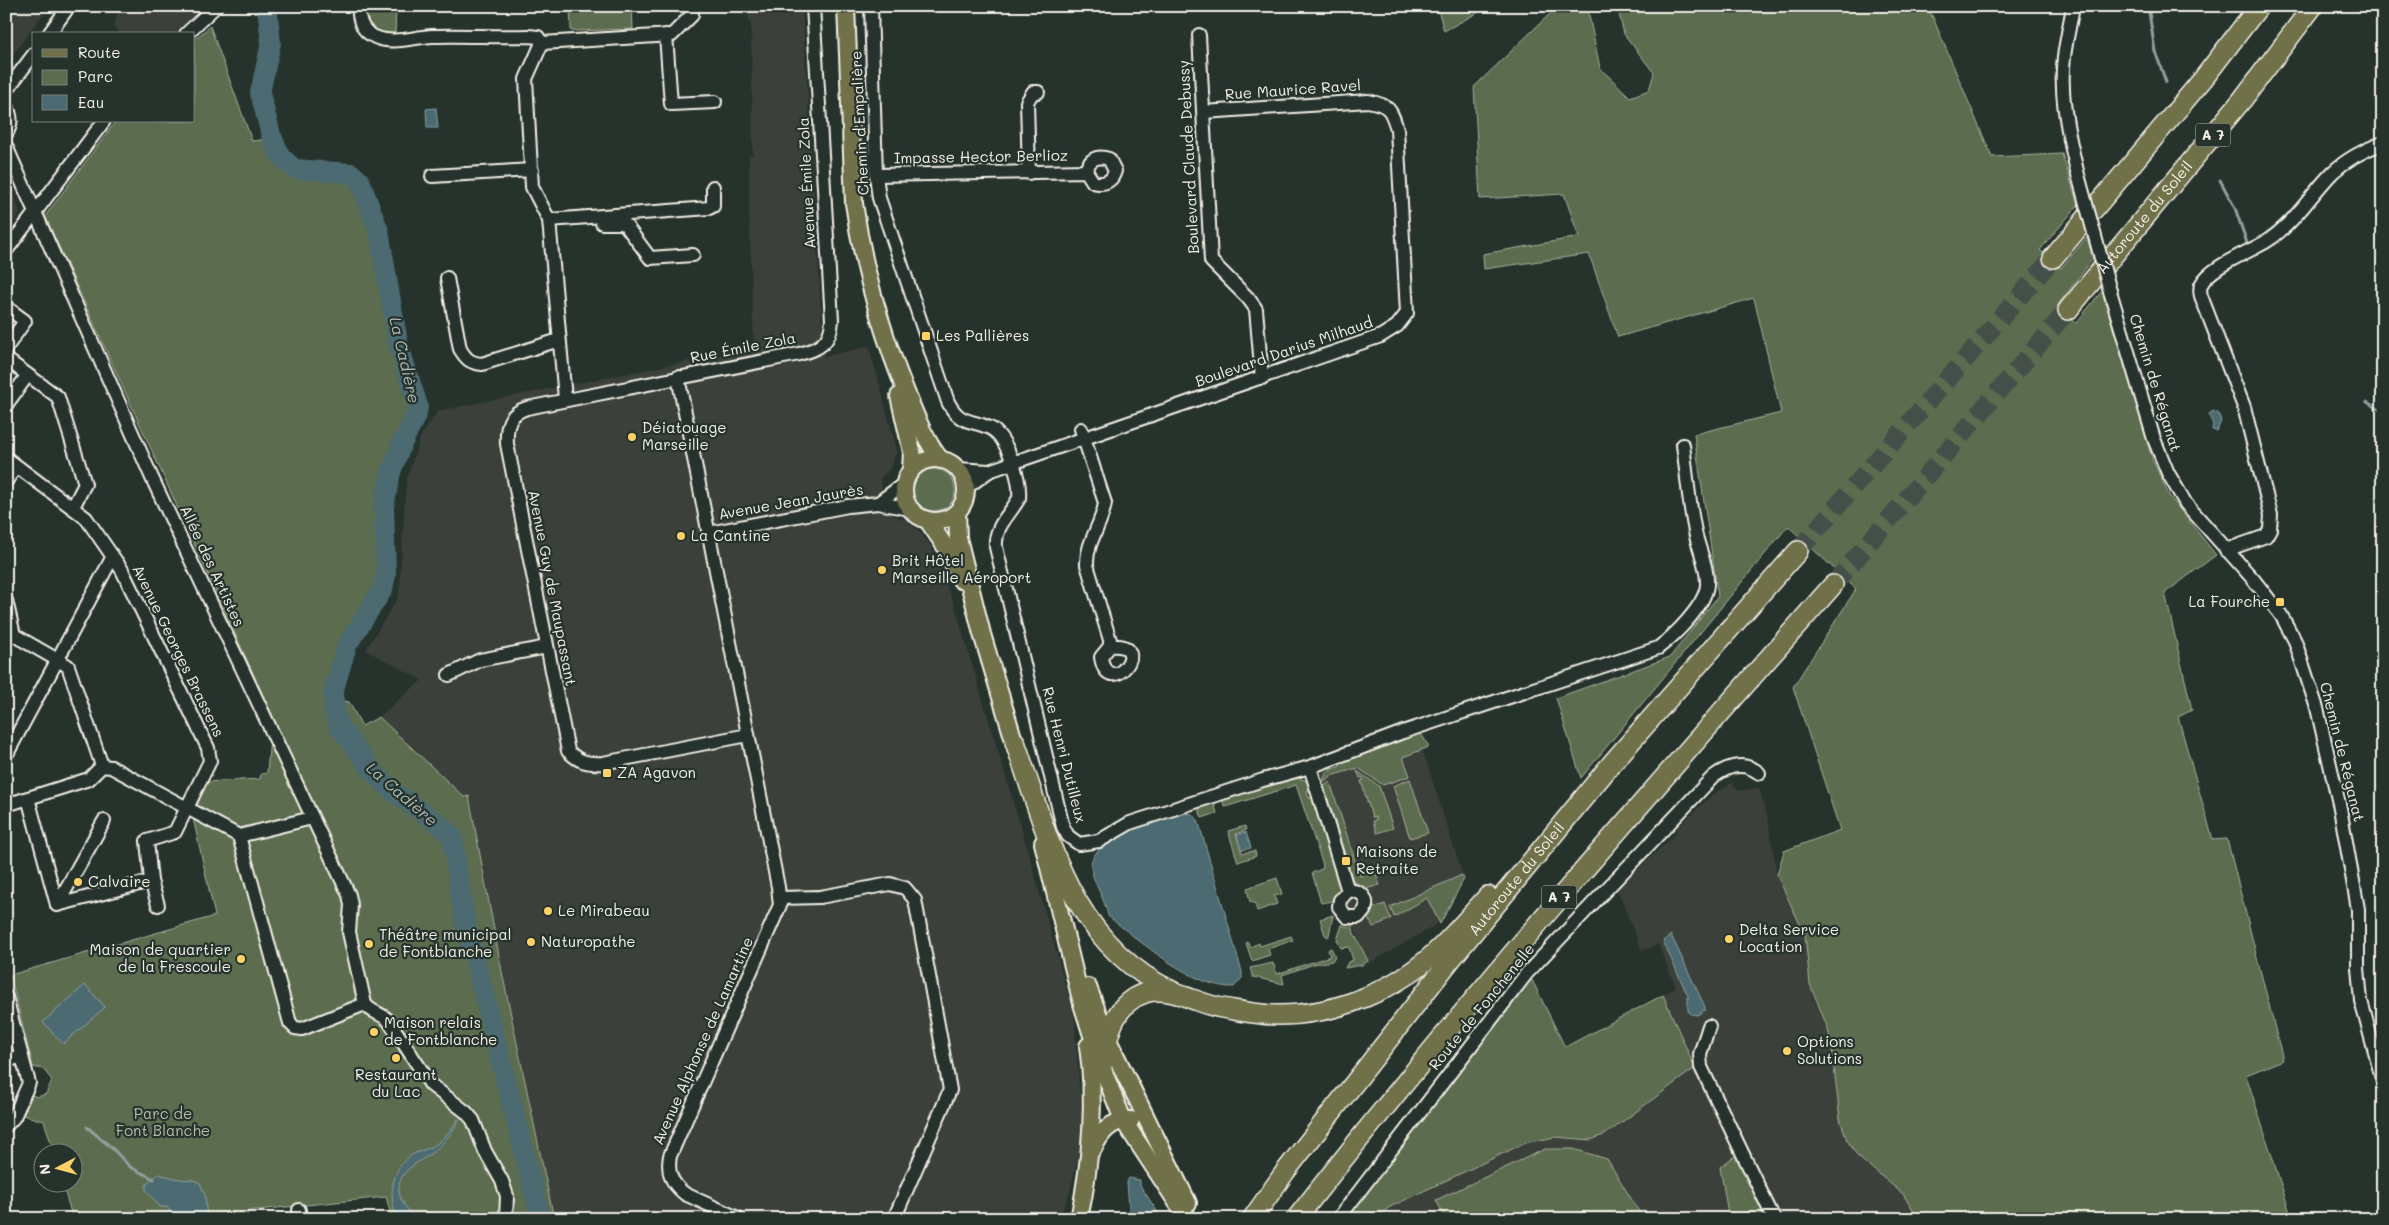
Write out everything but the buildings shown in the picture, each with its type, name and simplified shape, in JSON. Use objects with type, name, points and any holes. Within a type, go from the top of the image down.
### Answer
[{"type":"highway","points":[[2053,258],[2204,79],[2259,6]]},
{"type":"highway","name":"Autoroute du Soleil","points":[[2068,310],[2242,100],[2313,6]]},
{"type":"highway","name":"Autoroute du Soleil","points":[[1252,1219],[1285,1172],[1452,958],[1613,762],[1798,551]]},
{"type":"highway","name":"A 7","points":[[1296,1219],[1390,1098],[1492,975],[1833,585]]},
{"type":"highway","points":[[1014,742],[1056,858],[1081,911],[1102,939],[1123,958],[1161,985],[1187,998]]},
{"type":"highway","points":[[1102,1067],[1108,1040],[1118,1013],[1134,998],[1155,991],[1216,1007],[1279,1015],[1316,1012],[1344,1005],[1380,991],[1406,976],[1441,947],[1613,762]]},
{"type":"highway","points":[[1245,1219],[1285,1172]]},
{"type":"main road","points":[[846,6],[854,203],[858,232],[875,310],[890,354],[927,443],[941,460],[957,469],[964,481],[966,488],[965,497],[957,512],[958,538],[982,634],[1054,883],[1082,1004],[1102,1067],[1122,1120],[1188,1219]]},
{"type":"main road","points":[[890,354],[912,452],[905,500],[915,515],[928,521],[943,520],[957,512]]},
{"type":"main road","points":[[908,477],[924,461],[941,460]]},
{"type":"main road","points":[[928,521],[945,546],[956,569],[982,634]]},
{"type":"main road","points":[[1054,883],[1108,1040],[1194,1219]]},
{"type":"main road","points":[[1079,1219],[1089,1157],[1092,1085],[1082,1004]]},
{"type":"main road","points":[[1089,1157],[1103,1131],[1116,1121],[1135,1120],[1150,1126]]},
{"type":"street","points":[[50,32],[69,6]]},
{"type":"street","points":[[188,32],[216,6]]},
{"type":"street","points":[[358,6],[364,31],[376,38],[396,40],[432,36],[528,36],[538,37],[542,43]]},
{"type":"street","points":[[542,43],[672,35],[692,16],[691,6]]},
{"type":"street","name":"Avenue Émile Zola","points":[[813,6],[832,320],[830,336],[824,344],[814,350]]},
{"type":"street","name":"Chemin d'Empalière","points":[[871,6],[876,176],[879,198],[948,402],[958,418],[996,432],[1004,442],[1012,462]]},
{"type":"street","name":"Chemin de Réganat","points":[[2073,6],[2063,66],[2063,89],[2071,148],[2110,291],[2154,439],[2168,474],[2186,504],[2253,579],[2280,615],[2295,641],[2316,708],[2340,808],[2358,909],[2358,968],[2361,1001],[2383,1082]]},
{"type":"street","points":[[666,35],[671,104],[715,102]]},
{"type":"street","name":"Boulevard Claude Debussy","points":[[1199,35],[1211,261],[1248,298],[1256,309],[1262,378]]},
{"type":"street","points":[[542,43],[526,79],[532,187],[549,223],[565,399]]},
{"type":"street","points":[[6,91],[32,57]]},
{"type":"street","points":[[1029,172],[1027,102],[1033,92],[1038,92]]},
{"type":"street","name":"Rue Maurice Ravel","points":[[1204,112],[1368,101],[1383,104]]},
{"type":"street","name":"Boulevard Darius Milhaud","points":[[966,488],[989,471],[1082,434],[1262,378],[1381,336],[1397,326],[1407,313],[1397,129],[1393,113],[1383,104]]},
{"type":"street","points":[[6,106],[10,114],[11,124],[6,134]]},
{"type":"street","points":[[6,251],[103,122]]},
{"type":"street","points":[[2226,550],[2266,536],[2270,529],[2271,516],[2244,407],[2201,296],[2200,286],[2205,278],[2236,256],[2267,241],[2287,226],[2334,172],[2352,156],[2383,143]]},
{"type":"street","name":"Allée des Artistes","points":[[6,146],[152,478],[349,895],[351,904],[350,932],[365,1004]]},
{"type":"street","points":[[432,176],[532,170]]},
{"type":"street","name":"Impasse Hector Berlioz","points":[[876,176],[1086,171]]},
{"type":"street","points":[[549,223],[709,208],[713,206],[714,202],[713,187]]},
{"type":"street","points":[[549,223],[624,223],[650,258],[693,255]]},
{"type":"street","points":[[446,278],[460,349],[466,359],[472,363],[482,364],[559,340]]},
{"type":"street","points":[[6,308],[26,321],[6,348]]},
{"type":"street","name":"Rue Émile Zola","points":[[678,377],[814,350]]},
{"type":"street","points":[[6,359],[58,397],[85,484],[72,507]]},
{"type":"street","points":[[6,405],[27,376]]},
{"type":"street","points":[[678,377],[709,533]]},
{"type":"street","name":"Avenue Guy de Maupassant","points":[[678,377],[517,410],[510,419],[506,432],[507,444],[568,751],[577,760],[589,764],[602,764],[748,735]]},
{"type":"street","points":[[1082,434],[1105,503],[1104,512],[1088,548],[1086,565],[1110,646]]},
{"type":"street","name":"Rue Henri Dutilleux","points":[[1012,462],[1020,489],[1019,498],[997,529],[995,537],[996,547],[1063,828],[1068,836],[1079,844],[1090,844],[1130,822],[1310,768],[1403,732],[1652,652],[1674,636],[1703,599],[1707,586],[1706,572],[1696,536],[1683,445]]},
{"type":"street","name":"Avenue Georges Brassens","points":[[6,458],[86,518],[122,570],[208,748],[210,762],[175,832],[147,841],[151,881]]},
{"type":"street","points":[[6,481],[16,467]]},
{"type":"street","name":"Boulevard Darius Milhaud","points":[[957,469],[989,471]]},
{"type":"street","name":"Avenue Jean Jaurès","points":[[878,504],[908,477]]},
{"type":"street","name":"Avenue Jean Jaurès","points":[[709,533],[848,506],[878,504],[910,509]]},
{"type":"street","name":"Avenue Alphonse de Lamartine","points":[[709,533],[780,898],[777,914],[670,1156],[668,1165],[669,1173],[677,1188],[685,1194],[740,1219]]},
{"type":"street","points":[[8,752],[112,558]]},
{"type":"street","points":[[6,600],[10,636],[57,658],[68,666],[102,766]]},
{"type":"street","points":[[449,675],[480,660],[547,647]]},
{"type":"street","name":"Route de Fonchenelle","points":[[1338,1219],[1528,973],[1713,777],[1726,769],[1743,765],[1752,767],[1759,773]]},
{"type":"street","points":[[102,766],[111,767],[239,836],[312,818]]},
{"type":"street","points":[[6,805],[89,779],[102,766]]},
{"type":"street","points":[[1310,768],[1348,891]]},
{"type":"street","points":[[28,798],[56,905]]},
{"type":"street","points":[[56,905],[104,822]]},
{"type":"street","points":[[239,836],[290,1023],[295,1028],[302,1029],[365,1004],[370,1010],[383,1015],[431,1085],[466,1112],[473,1120],[485,1151],[502,1181],[507,1196],[506,1219]]},
{"type":"street","points":[[56,905],[151,881],[158,905]]},
{"type":"street","points":[[780,898],[820,897],[890,884],[905,888],[915,900],[950,1090],[894,1219]]},
{"type":"street","points":[[6,997],[29,1083],[14,1117],[6,1126]]},
{"type":"street","points":[[1709,1026],[1700,1054],[1702,1067],[1774,1219]]},
{"type":"street","points":[[6,1061],[22,1056]]},
{"type":"shaded area","points":[[6,6],[49,6],[6,64]]},
{"type":"shaded area","points":[[119,6],[206,6],[177,32],[119,32],[114,27]]},
{"type":"shaded area","points":[[748,6],[802,6],[824,357],[869,346],[897,450],[891,467],[880,479],[887,513],[905,520],[918,530],[931,546],[954,604],[1030,858],[1074,1016],[1083,1136],[1070,1191],[1059,1219],[554,1219],[502,972],[469,796],[464,797],[379,717],[422,680],[366,650],[399,596],[406,482],[420,438],[438,411],[754,348],[749,207],[749,155],[753,155],[751,23],[749,22]]},
{"type":"shaded area","points":[[6,175],[20,213],[6,232]]},
{"type":"shaded area","points":[[1419,739],[1464,879],[1436,925],[1368,964],[1353,924],[1333,918],[1336,899],[1341,893],[1305,772]]},
{"type":"shaded area","points":[[1732,783],[1738,791],[1759,788],[1768,819],[1777,875],[1805,935],[1814,999],[1828,1029],[1832,1049],[1886,1178],[1903,1194],[1918,1219],[1351,1219],[1532,980],[1606,1134],[1695,1068],[1663,995],[1676,987],[1658,944],[1642,951],[1615,884],[1625,881],[1677,833],[1675,830],[1712,795]]},
{"type":"green space","points":[[362,6],[396,6],[395,36],[378,33],[367,25]]},
{"type":"green space","points":[[570,6],[632,6],[633,29],[571,31]]},
{"type":"green space","points":[[1437,6],[1490,6],[1444,31]]},
{"type":"green space","points":[[1558,6],[1587,6],[1600,68],[1630,97],[1649,90],[1654,73],[1624,34],[1617,6],[1928,6],[1992,157],[2062,154],[2078,205],[2040,250],[2061,268],[2087,237],[2093,259],[2057,306],[2076,323],[2102,291],[2153,461],[2170,497],[2216,555],[2165,593],[2192,710],[2178,717],[2213,840],[2227,839],[2283,1060],[2246,1075],[2292,1219],[1918,1219],[1903,1194],[1858,1157],[1847,1140],[1840,1119],[1832,1049],[1828,1029],[1810,984],[1805,935],[1777,875],[1784,851],[1840,830],[1793,687],[1856,589],[1788,526],[1581,778],[1556,698],[1670,657],[1718,596],[1694,434],[1781,413],[1754,298],[1618,337],[1589,254],[1484,269],[1483,254],[1579,237],[1564,194],[1480,199],[1474,87]]},
{"type":"green space","name":"Parc de Font Blanche","points":[[210,26],[252,141],[270,139],[279,158],[295,170],[349,175],[359,182],[375,230],[396,344],[415,407],[390,471],[381,506],[383,577],[379,588],[345,643],[328,697],[349,702],[362,726],[379,717],[464,797],[469,796],[502,972],[554,1219],[392,1219],[386,1197],[247,1211],[248,1219],[73,1219],[65,1192],[82,1192],[82,1142],[51,1142],[44,1121],[23,1115],[32,1095],[37,1097],[46,1094],[52,1080],[43,1069],[33,1067],[10,975],[215,916],[193,818],[205,782],[260,779],[261,774],[267,773],[272,715],[45,216],[115,122],[195,122],[195,39]]},
{"type":"green space","points":[[934,469],[949,475],[955,490],[949,505],[934,511],[919,505],[913,490],[919,475]]},
{"type":"green space","points":[[1417,733],[1422,735],[1429,747],[1403,757],[1410,776],[1383,785],[1358,768],[1331,776],[1322,783],[1327,771],[1340,766],[1340,762]]},
{"type":"green space","points":[[1357,771],[1379,786],[1393,828],[1377,833],[1373,821],[1376,820],[1376,817],[1372,817],[1361,781],[1364,780],[1362,777],[1360,778]]},
{"type":"green space","points":[[1292,777],[1305,780],[1312,790],[1307,791],[1309,798],[1314,797],[1342,885],[1338,896],[1329,901],[1321,903],[1312,873],[1322,869],[1323,865],[1296,785],[1225,807],[1222,800]]},
{"type":"green space","points":[[1410,779],[1428,833],[1410,838],[1393,786]]},
{"type":"green space","points":[[1330,782],[1360,876],[1375,871],[1380,885],[1365,889],[1353,881],[1324,786]]},
{"type":"green space","points":[[1214,803],[1217,813],[1202,818],[1198,807]]},
{"type":"green space","points":[[1245,826],[1246,830],[1236,834],[1242,853],[1255,851],[1256,856],[1238,862],[1228,831]]},
{"type":"green space","points":[[1462,875],[1464,879],[1440,924],[1427,898],[1394,917],[1390,907]]},
{"type":"green space","points":[[1277,878],[1282,894],[1274,896],[1277,904],[1257,911],[1255,904],[1250,902],[1247,888]]},
{"type":"green space","points":[[1372,903],[1373,908],[1385,904],[1391,919],[1373,927],[1367,917]]},
{"type":"green space","points":[[1333,915],[1328,937],[1325,935],[1320,919]]},
{"type":"green space","points":[[1352,924],[1354,933],[1368,961],[1362,965],[1345,968],[1348,962],[1353,960],[1349,947],[1341,948],[1337,940],[1342,925],[1348,927]]},
{"type":"green space","points":[[1291,936],[1293,940],[1268,949],[1270,955],[1252,961],[1246,943],[1248,942],[1250,947],[1259,943],[1260,946]]},
{"type":"green space","points":[[1331,948],[1335,956],[1332,961],[1314,964],[1282,975],[1284,984],[1253,977],[1250,968],[1273,963],[1277,974],[1330,956],[1328,950]]},
{"type":"green space","points":[[1528,980],[1532,980],[1565,1047],[1663,995],[1695,1068],[1606,1134],[1591,1140],[1555,1137],[1525,1143],[1390,1207],[1374,1219],[1348,1219],[1345,1217]]},
{"type":"green space","points":[[1545,1149],[1573,1149],[1607,1159],[1641,1215],[1641,1219],[1446,1219],[1436,1200]]},
{"type":"green space","points":[[1736,1155],[1766,1219],[1729,1219],[1720,1167]]},
{"type":"water","points":[[436,108],[438,128],[427,128],[426,109]]},
{"type":"water","points":[[2213,411],[2219,414],[2221,421],[2217,431],[2212,430],[2213,425],[2209,414]]},
{"type":"water","points":[[1185,813],[1192,814],[1198,820],[1242,972],[1242,978],[1234,987],[1219,986],[1185,972],[1135,938],[1108,916],[1093,877],[1091,865],[1094,855],[1103,846],[1130,830]]},
{"type":"water","points":[[1246,832],[1251,848],[1241,850],[1237,835]]},
{"type":"water","points":[[1671,935],[1705,1007],[1705,1010],[1697,1015],[1691,1014],[1688,1011],[1688,996],[1663,941]]},
{"type":"water","points":[[85,985],[105,1007],[63,1044],[43,1022]]},
{"type":"water","points":[[458,1119],[454,1128],[442,1143],[404,1173],[399,1187],[400,1196],[404,1205],[415,1219],[397,1219],[392,1194],[395,1176],[399,1169],[410,1156],[438,1143]]},
{"type":"water","points":[[158,1174],[194,1180],[200,1183],[205,1195],[207,1219],[176,1219],[167,1207],[160,1207],[146,1190],[146,1185]]},
{"type":"water","points":[[1129,1178],[1140,1180],[1140,1185],[1162,1219],[1130,1219],[1127,1182]]},
{"type":"waterway","name":"La Cadière","points":[[267,6],[271,43],[260,93],[271,135],[281,157],[295,169],[351,173],[360,181],[379,231],[398,343],[418,406],[417,413],[391,472],[384,506],[386,575],[383,589],[347,645],[334,689],[334,709],[338,725],[374,773],[394,792],[452,836],[464,917],[541,1219]]},
{"type":"waterway","points":[[2148,6],[2155,51],[2166,82]]},
{"type":"waterway","points":[[2220,180],[2235,208],[2247,243]]},
{"type":"waterway","points":[[2367,402],[2383,412]]},
{"type":"waterway","points":[[87,1127],[113,1149],[130,1167],[154,1179]]},
{"type":"tunnel","points":[[1798,551],[2053,258]]},
{"type":"tunnel","points":[[1833,585],[2068,310]]},
{"type":"place","name":"Les Pallières","points":[[926,336]]},
{"type":"place","name":"Déiatouage Marseille","points":[[632,437]]},
{"type":"place","name":"La Cantine","points":[[681,536]]},
{"type":"place","name":"Brit Hôtel Marseille Aéroport","points":[[882,570]]},
{"type":"place","name":"La Fourche","points":[[2280,602]]},
{"type":"place","name":"ZA Agavon","points":[[607,773]]},
{"type":"place","name":"Maisons de Retraite","points":[[1346,861]]},
{"type":"place","name":"Calvaire","points":[[78,882]]},
{"type":"place","name":"Le Mirabeau","points":[[548,911]]},
{"type":"place","name":"Delta Service Location","points":[[1729,939]]},
{"type":"place","name":"Naturopathe","points":[[531,942]]},
{"type":"place","name":"Théâtre municipal de Fontblanche","points":[[369,944]]},
{"type":"place","name":"Maison de quartier de la Frescoule","points":[[241,959]]},
{"type":"place","name":"Maison relais de Fontblanche","points":[[374,1032]]},
{"type":"place","name":"Options Solutions","points":[[1787,1051]]},
{"type":"place","name":"Restaurant du Lac","points":[[396,1058]]}]
